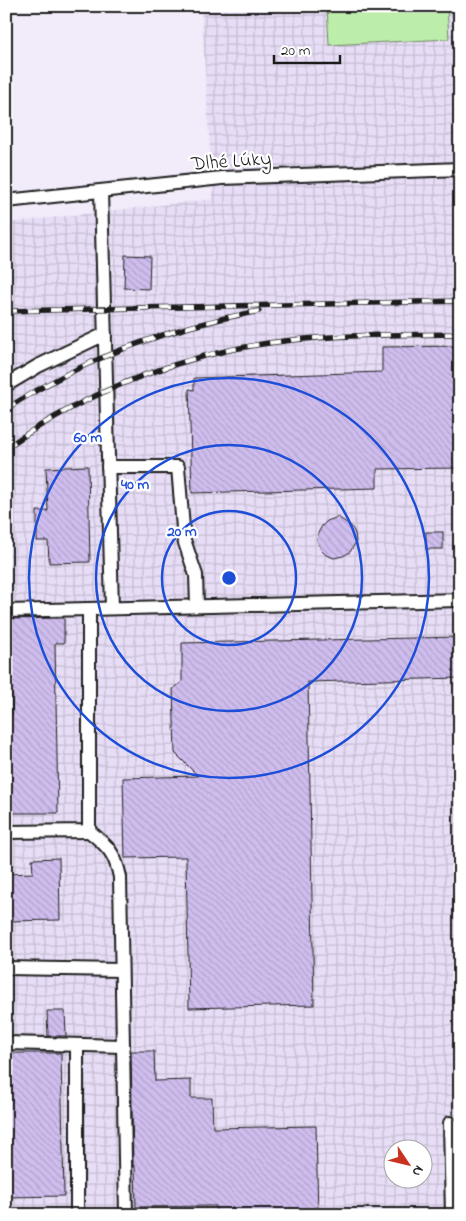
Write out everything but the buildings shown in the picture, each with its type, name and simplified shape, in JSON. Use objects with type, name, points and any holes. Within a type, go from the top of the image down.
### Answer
[{"type":"lane","name":"Dlhé Lúky","points":[[6,201],[222,178],[460,169]]},
{"type":"lane","points":[[101,191],[112,608]]},
{"type":"lane","points":[[6,385],[38,366],[105,334]]},
{"type":"lane","points":[[108,466],[178,467],[184,540],[196,576],[197,606]]},
{"type":"lane","points":[[6,611],[460,600]]},
{"type":"lane","points":[[89,609],[89,831]]},
{"type":"lane","points":[[6,832],[89,831],[108,846],[117,862],[120,877],[126,1215]]},
{"type":"lane","points":[[6,968],[121,970]]},
{"type":"lane","points":[[6,1043],[123,1046]]},
{"type":"lane","points":[[76,1045],[77,1215]]},
{"type":"lane","points":[[450,1123],[452,1215]]},
{"type":"shaded area","points":[[201,6],[460,6],[460,1215],[6,1215],[6,223],[213,199]]},
{"type":"green space","points":[[327,6],[447,6],[449,39],[329,45]]},
{"type":"railway","points":[[6,311],[460,301]]},
{"type":"railway","points":[[6,409],[66,375],[128,347],[192,326],[259,311]]},
{"type":"railway","points":[[6,448],[38,427],[107,391],[180,363],[217,353],[255,345],[314,338],[460,334]]}]
